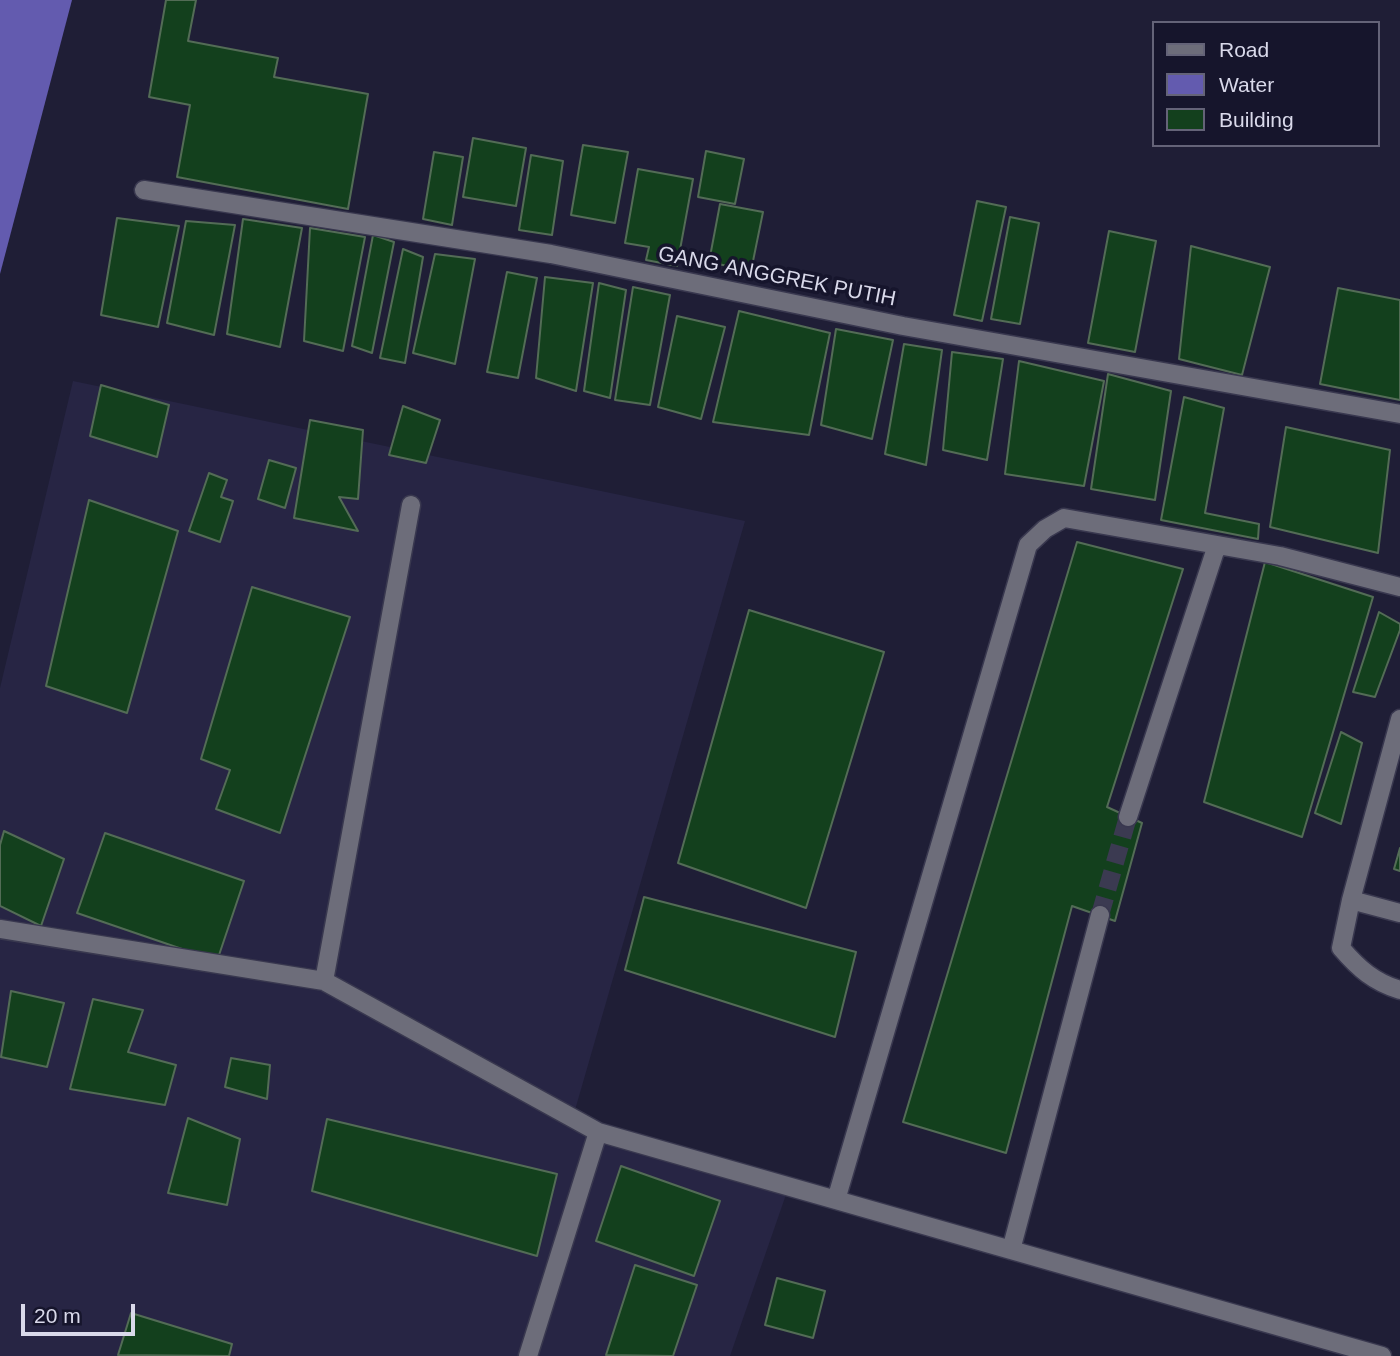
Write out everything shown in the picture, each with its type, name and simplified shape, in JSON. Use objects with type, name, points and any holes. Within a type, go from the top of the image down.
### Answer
[{"type":"street","name":"GANG ANGGREK PUTIH","points":[[144,190],[551,254],[903,326],[1400,414]]},
{"type":"street","points":[[324,981],[411,505]]},
{"type":"street","points":[[836,1200],[1028,545],[1045,529],[1064,518],[1280,556],[1400,587]]},
{"type":"street","points":[[1128,817],[1217,545]]},
{"type":"street","points":[[1400,719],[1351,900],[1341,948],[1357,967],[1377,983],[1400,990]]},
{"type":"street","points":[[1351,900],[1400,913]]},
{"type":"street","points":[[1011,1250],[1100,915]]},
{"type":"street","points":[[0,929],[324,981],[598,1132],[1382,1356]]},
{"type":"street","points":[[528,1356],[598,1132]]},
{"type":"shaded area","points":[[73,381],[745,521],[573,1117],[789,1186],[730,1356],[0,1356],[0,688]]},
{"type":"water","points":[[0,0],[72,0],[0,274]]},
{"type":"building","points":[[166,0],[196,0],[188,41],[278,58],[274,77],[368,94],[348,209],[177,177],[190,105],[149,97]]},
{"type":"building","points":[[473,138],[526,148],[516,206],[463,197]]},
{"type":"building","points":[[583,145],[628,152],[615,223],[571,215]]},
{"type":"building","points":[[706,151],[744,159],[735,204],[698,197]]},
{"type":"building","points":[[434,152],[463,157],[452,225],[423,219]]},
{"type":"building","points":[[531,155],[563,161],[552,235],[519,230]]},
{"type":"building","points":[[638,169],[693,179],[677,266],[646,260],[649,247],[625,243]]},
{"type":"building","points":[[977,201],[1006,207],[982,321],[954,315]]},
{"type":"building","points":[[720,204],[763,212],[751,271],[709,262]]},
{"type":"building","points":[[1010,217],[1039,223],[1020,324],[991,319]]},
{"type":"building","points":[[117,218],[179,226],[158,327],[101,315]]},
{"type":"building","points":[[243,219],[302,228],[280,347],[227,334]]},
{"type":"building","points":[[186,221],[235,225],[214,335],[167,323]]},
{"type":"building","points":[[310,228],[365,237],[343,351],[304,341]]},
{"type":"building","points":[[1109,231],[1156,241],[1135,352],[1088,343]]},
{"type":"building","points":[[373,235],[394,242],[372,353],[352,346]]},
{"type":"building","points":[[1191,246],[1270,267],[1242,375],[1179,359]]},
{"type":"building","points":[[403,249],[423,257],[405,363],[380,358]]},
{"type":"building","points":[[435,254],[475,259],[455,364],[413,353]]},
{"type":"building","points":[[507,272],[537,278],[518,378],[487,372]]},
{"type":"building","points":[[545,277],[593,283],[576,391],[536,378]]},
{"type":"building","points":[[599,283],[626,290],[610,398],[584,391]]},
{"type":"building","points":[[633,287],[670,295],[650,405],[615,400]]},
{"type":"building","points":[[1338,288],[1400,300],[1400,400],[1320,384]]},
{"type":"building","points":[[739,311],[830,333],[809,435],[713,422]]},
{"type":"building","points":[[677,316],[725,327],[701,419],[658,407]]},
{"type":"building","points":[[836,329],[893,340],[872,439],[821,425]]},
{"type":"building","points":[[904,344],[942,350],[926,465],[885,454]]},
{"type":"building","points":[[952,352],[1003,359],[987,460],[943,450]]},
{"type":"building","points":[[1019,361],[1104,381],[1084,486],[1005,474]]},
{"type":"building","points":[[1108,374],[1171,391],[1155,500],[1091,489]]},
{"type":"building","points":[[101,385],[169,405],[157,457],[90,436]]},
{"type":"building","points":[[1184,397],[1224,408],[1205,513],[1259,524],[1258,539],[1161,520]]},
{"type":"building","points":[[403,406],[440,420],[426,463],[389,455]]},
{"type":"building","points":[[310,420],[363,430],[358,499],[339,497],[358,531],[294,518]]},
{"type":"building","points":[[1286,427],[1390,450],[1378,553],[1270,527]]},
{"type":"building","points":[[269,460],[296,468],[285,508],[258,499]]},
{"type":"building","points":[[209,473],[227,480],[221,497],[233,501],[220,542],[189,531]]},
{"type":"building","points":[[89,500],[178,531],[127,713],[46,686]]},
{"type":"building","points":[[1077,542],[1183,569],[1107,807],[1142,823],[1115,921],[1072,906],[1006,1153],[903,1122]]},
{"type":"building","points":[[1265,562],[1373,597],[1302,837],[1204,802]]},
{"type":"building","points":[[252,587],[350,617],[280,833],[216,809],[230,770],[201,759]]},
{"type":"building","points":[[749,610],[884,652],[806,908],[678,863]]},
{"type":"building","points":[[1379,612],[1400,624],[1400,630],[1375,697],[1353,692]]},
{"type":"building","points":[[1341,732],[1362,743],[1341,824],[1315,813]]},
{"type":"building","points":[[4,831],[64,859],[41,926],[0,906],[0,845]]},
{"type":"building","points":[[105,833],[244,881],[217,961],[77,913]]},
{"type":"building","points":[[1400,848],[1400,871],[1394,869]]},
{"type":"building","points":[[644,897],[856,952],[835,1037],[625,970]]},
{"type":"building","points":[[11,991],[64,1003],[47,1067],[1,1057]]},
{"type":"building","points":[[93,999],[143,1010],[128,1052],[176,1065],[165,1105],[70,1089]]},
{"type":"building","points":[[231,1058],[270,1065],[267,1099],[225,1087]]},
{"type":"building","points":[[188,1118],[240,1139],[227,1205],[168,1193]]},
{"type":"building","points":[[327,1119],[557,1174],[537,1256],[312,1191]]},
{"type":"building","points":[[621,1166],[720,1201],[694,1276],[596,1241]]},
{"type":"building","points":[[635,1265],[697,1285],[673,1356],[606,1355]]},
{"type":"building","points":[[777,1278],[825,1291],[813,1338],[765,1325]]},
{"type":"building","points":[[131,1313],[232,1344],[229,1356],[118,1355]]},
{"type":"tunnel","points":[[1100,915],[1128,817]]}]
